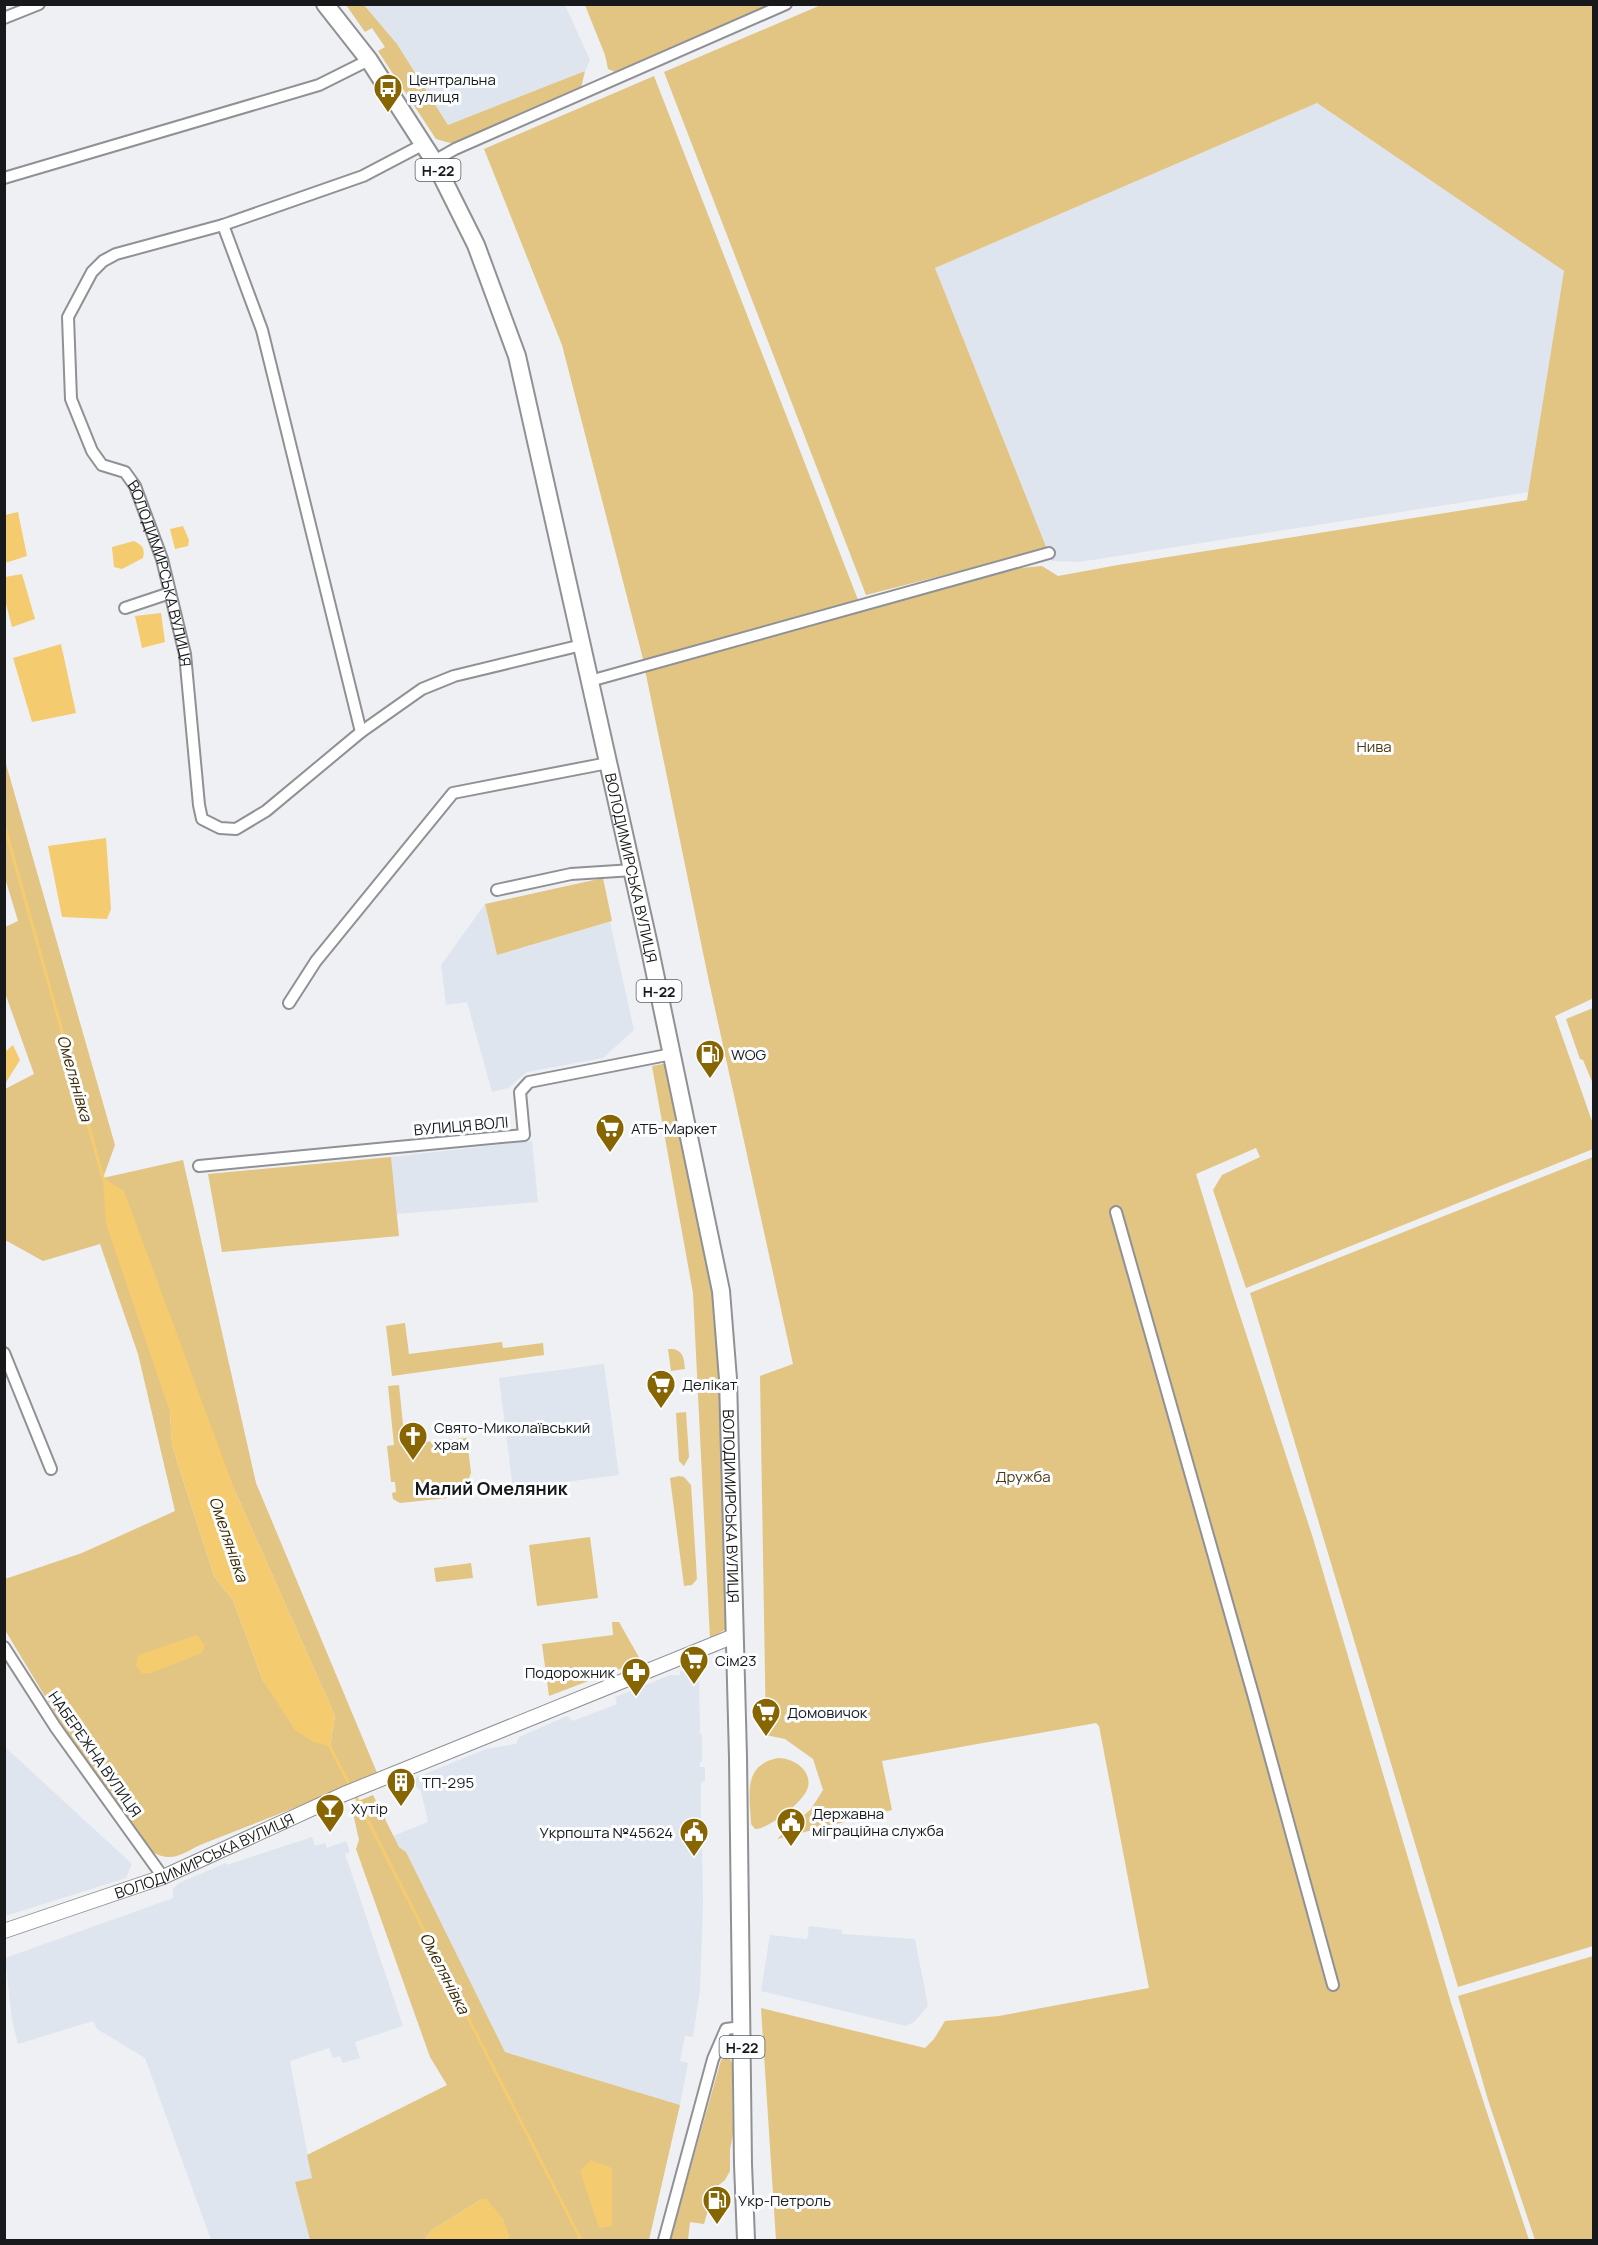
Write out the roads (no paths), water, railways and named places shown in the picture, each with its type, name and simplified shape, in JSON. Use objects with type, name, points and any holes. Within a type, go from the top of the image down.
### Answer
[{"type":"main road","name":"Н-22","points":[[325,4],[369,60],[434,161]]},
{"type":"main road","name":"ВОЛОДИМИРСЬКА ВУЛИЦЯ","points":[[434,161],[476,245],[517,356],[633,870],[721,1292],[728,1379],[746,2241]]},
{"type":"street","points":[[4,18],[39,4]]},
{"type":"street","points":[[434,161],[455,149],[786,4]]},
{"type":"street","points":[[4,178],[319,85],[369,60]]},
{"type":"street","name":"ВОЛОДИМИРСЬКА ВУЛИЦЯ","points":[[424,144],[363,176],[223,225],[116,254],[103,261],[92,272],[68,317],[71,399],[92,451],[102,465],[125,472],[135,486],[162,560],[185,654],[202,819],[220,828],[236,829],[266,811],[361,732],[423,689],[444,680],[582,645]]},
{"type":"street","points":[[223,225],[262,330],[361,732]]},
{"type":"street","points":[[590,681],[1049,554]]},
{"type":"street","points":[[125,608],[170,593]]},
{"type":"street","points":[[289,1003],[316,961],[453,793],[608,763]]},
{"type":"street","points":[[497,890],[571,874],[633,870]]},
{"type":"street","name":"ВУЛИЦЯ ВОЛІ","points":[[199,1166],[524,1135],[520,1092],[529,1082],[672,1054]]},
{"type":"street","points":[[1116,1212],[1256,1706],[1332,1985]]},
{"type":"street","points":[[4,1353],[51,1469]]},
{"type":"street","name":"ВОЛОДИМИРСЬКА ВУЛИЦЯ","points":[[4,1932],[163,1877],[350,1792],[734,1636]]},
{"type":"street","name":"НАБЕРЕЖНА ВУЛИЦЯ","points":[[4,1647],[56,1728],[163,1877]]},
{"type":"street","points":[[664,2241],[713,2059],[726,2029],[742,2027]]},
{"type":"water","points":[[18,512],[27,556],[5,563],[5,515]]},
{"type":"water","points":[[183,526],[189,540],[188,546],[175,549],[170,529]]},
{"type":"water","points":[[134,541],[143,548],[143,558],[122,569],[114,567],[112,547]]},
{"type":"water","points":[[22,574],[35,619],[12,627],[5,600],[5,577]]},
{"type":"water","points":[[161,613],[165,642],[142,648],[135,616]]},
{"type":"water","points":[[61,644],[76,713],[32,722],[13,658]]},
{"type":"water","points":[[106,838],[111,909],[107,919],[62,917],[48,846]]},
{"type":"water","points":[[13,1045],[20,1060],[5,1084],[5,1052]]},
{"type":"water","points":[[103,1178],[124,1191],[235,1491],[335,1716],[330,1746],[313,1742],[295,1730],[263,1681],[233,1600],[214,1576],[172,1445],[170,1412],[106,1224]]},
{"type":"water","points":[[197,1635],[205,1645],[202,1653],[151,1673],[142,1674],[136,1665],[138,1655]]},
{"type":"water","points":[[591,2160],[612,2168],[612,2226],[599,2228],[580,2171]]},
{"type":"water","points":[[482,2199],[486,2199],[501,2217],[509,2237],[504,2240],[424,2240],[432,2230]]},
{"type":"waterway","name":"Омелянівка","points":[[4,824],[104,1181]]},
{"type":"waterway","name":"Омелянівка","points":[[328,1743],[351,1788]]},
{"type":"waterway","name":"Омелянівка","points":[[354,1793],[581,2240]]},
{"type":"place","name":"Центральна вулиця","points":[[388,114]]},
{"type":"place","name":"WOG","points":[[710,1080]]},
{"type":"place","name":"АТБ-Маркет","points":[[610,1154]]},
{"type":"place","name":"Делікат","points":[[661,1410]]},
{"type":"place","name":"Свято-Миколаївський храм","points":[[413,1462]]},
{"type":"place","name":"Сім23","points":[[694,1686]]},
{"type":"place","name":"Подорожник","points":[[636,1698]]},
{"type":"place","name":"Домовичок","points":[[766,1738]]},
{"type":"place","name":"ТП-295","points":[[401,1808]]},
{"type":"place","name":"Хутір","points":[[330,1834]]},
{"type":"place","name":"Державна міграційна служба","points":[[791,1848]]},
{"type":"place","name":"Укрпошта №45624","points":[[694,1858]]},
{"type":"place","name":"Укр-Петроль","points":[[717,2226]]},
{"type":"district","name":"Малий Омеляник","points":[[491,1488]]},
{"type":"park label","name":"Нива","points":[[1374,746]]},
{"type":"park label","name":"Дружба","points":[[1023,1476]]}]
